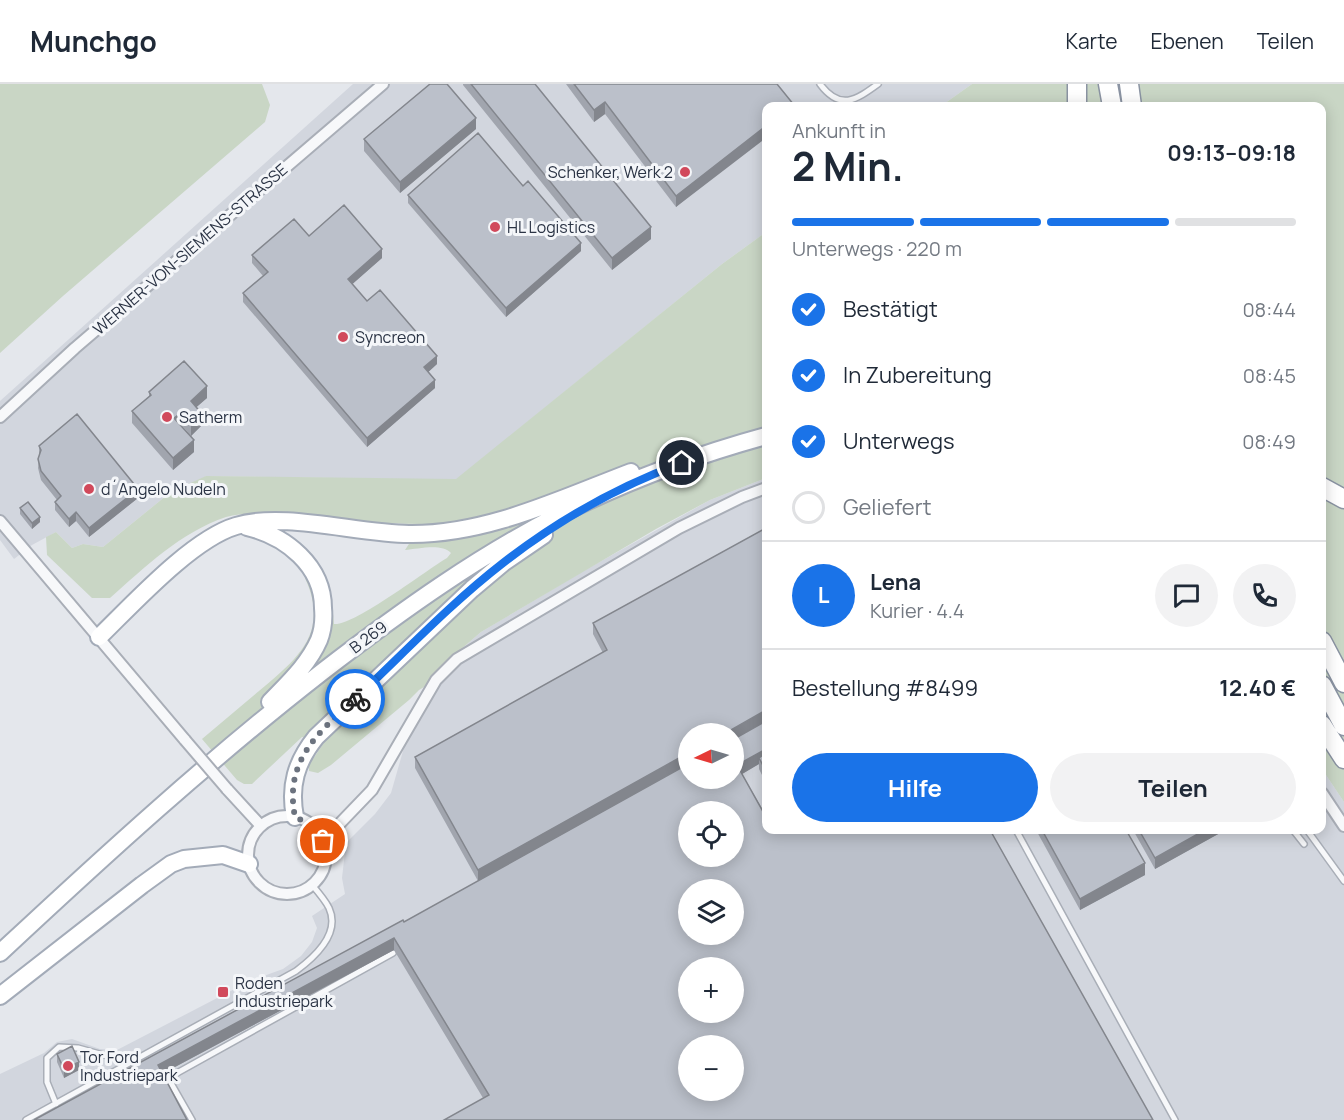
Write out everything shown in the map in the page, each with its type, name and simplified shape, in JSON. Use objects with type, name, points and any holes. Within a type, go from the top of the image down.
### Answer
[{"type":"highway","points":[[1077,84],[1077,102]]},
{"type":"highway","points":[[1108,84],[1111,102]]},
{"type":"highway","points":[[1129,84],[1131,102]]},
{"type":"highway","points":[[1326,479],[1344,488]]},
{"type":"highway","points":[[1326,489],[1344,499]]},
{"type":"highway","points":[[1326,649],[1344,683]]},
{"type":"highway","points":[[1326,692],[1344,726]]},
{"type":"highway","points":[[1326,731],[1344,759]]},
{"type":"main road","points":[[264,707],[394,608],[474,554],[553,508],[641,474],[723,437],[762,427]]},
{"type":"main road","name":"B 269","points":[[0,953],[63,894],[245,733],[398,615],[530,531],[641,474],[762,437]]},
{"type":"main road","points":[[99,637],[187,555],[206,540],[238,525],[284,521],[410,534],[459,529],[486,524],[641,474]]},
{"type":"main road","points":[[295,817],[291,801],[292,784],[297,766],[305,750],[339,714],[472,589],[503,563],[641,474]]},
{"type":"main road","points":[[63,894],[264,707],[311,656],[320,638],[324,619],[323,603],[321,586],[315,572],[291,547],[267,533],[238,525]]},
{"type":"main road","points":[[0,996],[171,864],[204,855],[223,855],[249,864]]},
{"type":"street","name":"WERNER-VON-SIEMENS-STRASSE","points":[[0,417],[66,356],[383,84]]},
{"type":"street","points":[[323,841],[372,790],[436,680],[457,659],[679,528],[721,506],[762,490]]},
{"type":"street","points":[[0,521],[185,740],[261,826]]},
{"type":"street","points":[[1326,799],[1344,826]]},
{"type":"street","points":[[283,816],[295,817],[312,825],[323,841],[325,860],[323,869],[312,885],[303,891],[280,894],[260,884],[249,864],[248,853],[250,843],[261,826],[272,819],[283,816]]},
{"type":"lane","points":[[820,84],[825,91],[841,101],[856,100],[878,84]]},
{"type":"lane","points":[[1018,834],[1175,1120]]},
{"type":"lane","points":[[1296,834],[1304,844]]},
{"type":"lane","points":[[1310,834],[1344,881]]},
{"type":"lane","points":[[26,1120],[296,971],[311,959],[330,933],[332,916],[328,906],[312,885]]},
{"type":"lane","points":[[192,1120],[168,1078],[393,953]]},
{"type":"lane","points":[[56,1104],[47,1082],[47,1058],[59,1047],[78,1048],[103,1055],[141,1057]]},
{"type":"shaded area","points":[[353,84],[972,84],[947,102],[762,102],[762,235],[722,264],[456,480],[207,476],[172,491],[103,547],[83,544],[72,548],[56,532],[32,545],[14,559],[0,540],[0,401]]},
{"type":"shaded area","points":[[762,480],[762,834],[1326,834],[1326,775],[1344,802],[1344,1120],[0,1120],[0,1074],[44,1053],[57,1042],[72,1039],[100,1049],[117,1050],[250,981],[283,969],[301,956],[312,942],[317,928],[312,916],[345,894],[342,878],[346,843],[375,814],[391,793],[417,702],[438,669],[481,632],[710,500]]},
{"type":"green space","points":[[0,84],[262,84],[270,105],[265,122],[0,353]]},
{"type":"green space","points":[[972,84],[1344,84],[1344,802],[1326,775],[1326,102],[947,102]]},
{"type":"green space","points":[[762,235],[762,480],[710,500],[656,529],[481,632],[438,669],[429,684],[331,765],[318,773],[309,771],[309,765],[323,744],[302,737],[252,784],[244,784],[237,780],[202,739],[286,667],[306,643],[312,629],[314,614],[312,597],[305,578],[321,567],[329,588],[334,624],[357,616],[407,585],[451,553],[436,547],[405,550],[422,524],[267,514],[233,515],[210,524],[179,541],[110,598],[92,598],[47,555],[46,537],[56,532],[72,548],[83,544],[103,547],[172,491],[206,476],[456,479],[722,264]]},
{"type":"building","points":[[430,84],[447,84],[476,118],[400,182],[364,139]]},
{"type":"building","points":[[471,84],[535,84],[651,227],[612,258]]},
{"type":"building","name":"Schenker, Werk 2","points":[[574,84],[777,84],[792,102],[762,102],[762,129],[676,196],[605,102],[594,110]]},
{"type":"building","name":"HL Logistics","points":[[478,133],[523,186],[528,181],[581,243],[506,308],[408,195]]},
{"type":"building","name":"Syncreon","points":[[344,205],[382,249],[348,279],[367,301],[380,290],[437,356],[424,367],[435,380],[367,438],[243,293],[268,272],[252,255],[294,219],[309,236]]},
{"type":"building","name":"Satherm","points":[[184,361],[207,386],[191,401],[202,414],[191,424],[181,413],[174,418],[194,440],[173,458],[132,411],[151,395],[149,392]]},
{"type":"building","name":"d´Angelo Nudeln","points":[[77,414],[138,489],[89,528],[76,512],[69,519],[55,502],[61,496],[41,471],[38,459],[41,450],[39,446]]},
{"type":"building","points":[[28,502],[40,517],[32,523],[20,508]]},
{"type":"building","points":[[762,530],[762,712],[743,723],[678,723],[678,759],[478,870],[415,757],[607,650],[593,623]]},
{"type":"building","points":[[762,723],[762,751],[744,761],[744,733]]},
{"type":"building","points":[[678,770],[678,789],[744,789],[744,778],[762,810],[762,834],[992,834],[1153,1120],[444,1120],[489,1095],[394,938],[158,1065],[187,1120],[34,1120],[403,920],[404,922]]},
{"type":"building","points":[[1044,834],[1128,834],[1145,863],[1080,899]]},
{"type":"building","points":[[1141,834],[1198,834],[1155,858]]},
{"type":"building","points":[[72,1046],[79,1062],[64,1069],[57,1054]]},
{"type":"way so far","points":[[323,841],[312,825],[295,817],[291,801],[292,784],[305,750],[355,699]]},
{"type":"place","name":"Schenker, Werk 2","points":[[685,172]]},
{"type":"place","name":"HL Logistics","points":[[495,227]]},
{"type":"place","name":"Syncreon","points":[[343,337]]},
{"type":"place","name":"Satherm","points":[[167,417]]},
{"type":"place","name":"d´Angelo Nudeln","points":[[89,489]]},
{"type":"place","name":"Roden Industriepark","points":[[223,992]]},
{"type":"place","name":"Tor Ford Industriepark","points":[[68,1066]]},
{"type":"route","points":[[355,699],[472,589],[503,563],[576,514],[639,480],[682,463]]}]
